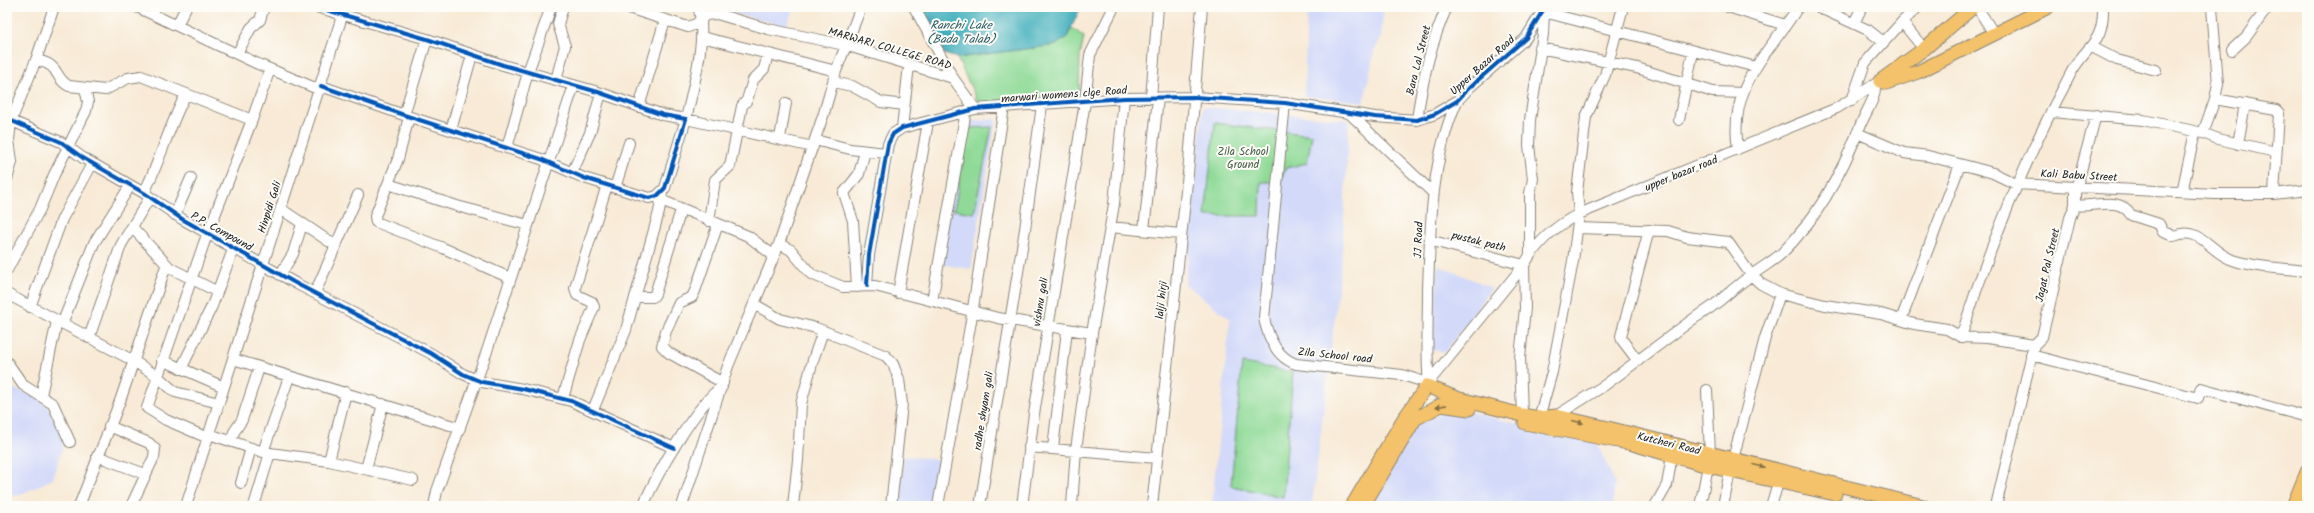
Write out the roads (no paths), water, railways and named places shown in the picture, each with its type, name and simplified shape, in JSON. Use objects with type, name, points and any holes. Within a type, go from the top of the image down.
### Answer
[{"type":"main road","name":"upper bazar road","points":[[1877,83],[1924,49],[1973,7]]},
{"type":"main road","points":[[1877,83],[1886,83],[1918,72],[2048,7]]},
{"type":"main road","points":[[1361,506],[1426,388]]},
{"type":"main road","name":"Kutcheri Road","points":[[1426,388],[1456,398],[1522,415],[1539,418],[1556,416],[1709,460],[1923,506]]},
{"type":"main road","points":[[1361,506],[1415,419],[1440,405],[1461,407],[1570,433],[1633,444],[1672,455],[1709,460]]},
{"type":"main road","points":[[1731,465],[1778,483],[1888,506]]},
{"type":"main road","points":[[2293,506],[2307,472]]},
{"type":"street","points":[[7,179],[12,157],[9,140],[9,120],[36,60],[54,7]]},
{"type":"street","points":[[137,7],[270,69],[320,88],[507,148],[611,187],[649,198],[661,196],[681,210],[748,236],[774,256]]},
{"type":"street","points":[[177,25],[186,7]]},
{"type":"street","points":[[237,54],[250,28],[260,20],[264,7]]},
{"type":"street","points":[[316,7],[344,11],[472,55],[601,93],[663,115],[780,138],[865,151],[886,152]]},
{"type":"street","points":[[507,148],[528,72],[551,7]]},
{"type":"street","points":[[556,80],[565,46],[558,24],[563,7]]},
{"type":"street","name":"MARWARI COLLEGE ROAD","points":[[625,7],[688,27],[710,14],[717,14],[768,30],[845,45],[953,78],[970,110]]},
{"type":"street","points":[[593,410],[618,353],[635,297],[661,196],[665,188],[686,119],[702,37],[702,18],[698,7]]},
{"type":"street","points":[[682,506],[723,385],[779,244],[814,143],[836,71],[861,7]]},
{"type":"street","points":[[914,7],[953,78]]},
{"type":"street","name":"vishnu gali","points":[[1022,506],[1029,446],[1085,102],[1090,55],[1114,7]]},
{"type":"street","points":[[1144,230],[1155,98],[1158,7]]},
{"type":"street","name":"lalji hirji","points":[[1152,506],[1180,234],[1188,173],[1202,7]]},
{"type":"street","name":"Bara Lal Street","points":[[1417,120],[1430,54],[1438,28],[1447,7]]},
{"type":"street","points":[[1539,418],[1552,372],[1578,228],[1579,214],[1577,192],[1586,117],[1605,75],[1623,7]]},
{"type":"street","points":[[1728,7],[1785,25]]},
{"type":"street","points":[[1738,149],[1736,136],[1743,93],[1750,74],[1798,7]]},
{"type":"street","points":[[1818,7],[1868,30],[1882,41]]},
{"type":"street","points":[[1854,23],[1862,7]]},
{"type":"street","points":[[1852,100],[1865,63],[1882,41],[1918,7]]},
{"type":"street","points":[[1977,7],[1994,34]]},
{"type":"street","points":[[1961,337],[1989,251],[2016,184],[2071,73],[2101,33],[2103,7]]},
{"type":"street","points":[[2182,192],[2199,133],[2215,98],[2218,80],[2212,7]]},
{"type":"street","points":[[2232,50],[2246,37],[2268,7]]},
{"type":"street","points":[[1530,255],[1530,193],[1533,179],[1529,145],[1530,120],[1545,10],[1616,30],[1660,40],[1693,52],[1756,67]]},
{"type":"street","name":"Upper Bazar Road","points":[[1417,120],[1435,114],[1457,101],[1470,87],[1526,38],[1545,10]]},
{"type":"street","name":"Hinpidi Gali","points":[[186,506],[344,11]]},
{"type":"street","points":[[640,107],[665,20]]},
{"type":"street","points":[[1902,22],[1924,49]]},
{"type":"street","points":[[702,37],[836,71]]},
{"type":"street","points":[[427,39],[407,116],[398,159],[375,216],[376,222],[442,248],[510,278]]},
{"type":"street","points":[[2092,47],[2117,60],[2156,70]]},
{"type":"street","points":[[1540,48],[1636,68],[1712,92],[1743,93]]},
{"type":"street","points":[[1679,120],[1693,52]]},
{"type":"street","points":[[723,385],[672,356],[662,346],[666,331],[678,303],[692,297],[695,291],[713,223],[715,180],[730,166],[741,110],[747,100],[751,84],[763,72],[768,54]]},
{"type":"street","points":[[451,130],[472,55]]},
{"type":"street","points":[[36,60],[54,67],[65,84],[105,90],[128,78],[141,76],[252,120]]},
{"type":"street","points":[[862,286],[868,262],[886,152],[890,138],[902,128],[909,65]]},
{"type":"street","points":[[270,69],[252,120],[208,232],[162,360],[147,408],[166,420],[208,436],[231,441],[251,448],[266,452],[366,469],[414,480]]},
{"type":"street","points":[[833,82],[852,86],[881,102],[904,105]]},
{"type":"street","points":[[1556,416],[1638,361],[1696,317],[1712,309],[1751,275],[1781,254],[1810,222],[1821,205],[1874,98],[1877,83]]},
{"type":"street","name":"upper bazar road","points":[[1426,388],[1524,265],[1530,255],[1553,230],[1579,214],[1738,149],[1852,100],[1877,83]]},
{"type":"street","points":[[434,506],[437,491],[477,380],[574,85]]},
{"type":"street","points":[[7,270],[40,209],[68,146],[88,106],[84,88]]},
{"type":"street","points":[[572,173],[590,133],[601,93]]},
{"type":"street","points":[[89,338],[117,256],[147,195],[171,122],[186,94]]},
{"type":"street","name":"marwari womens clge Road","points":[[902,128],[970,110],[1124,98],[1194,97],[1285,103],[1350,114],[1417,120]]},
{"type":"street","points":[[1072,506],[1076,450],[1092,333],[1117,179],[1124,98]]},
{"type":"street","points":[[2215,98],[2276,110],[2279,113],[2274,194]]},
{"type":"street","name":"JJ Road","points":[[1426,388],[1429,240],[1433,193],[1450,116],[1457,101]]},
{"type":"street","points":[[780,138],[786,102]]},
{"type":"street","name":"Zila School road","points":[[1285,103],[1264,318],[1268,336],[1277,349],[1290,362],[1402,375],[1426,388]]},
{"type":"street","points":[[2238,144],[2245,104]]},
{"type":"street","name":"radhe shyam gali","points":[[980,506],[1009,320],[1025,229],[1042,105]]},
{"type":"street","points":[[938,506],[972,311],[1004,107]]},
{"type":"street","points":[[932,301],[970,110]]},
{"type":"street","points":[[2051,112],[2143,120],[2276,152]]},
{"type":"street","points":[[1350,114],[1433,193]]},
{"type":"street","name":"Jagat Pal Street","points":[[1996,506],[2032,350],[2042,337],[2075,205],[2074,193],[2077,187],[2096,115]]},
{"type":"street","name":"P.P. Compound","points":[[9,120],[68,146],[92,164],[147,195],[176,215],[234,247],[262,265],[432,354],[453,369],[477,380],[563,398],[593,410],[674,448]]},
{"type":"street","points":[[898,292],[928,122]]},
{"type":"street","name":"Kali Babu Street","points":[[1857,133],[1904,153],[1928,156],[1993,174],[2016,184],[2182,192],[2274,194],[2307,190]]},
{"type":"street","points":[[563,398],[580,340],[594,307],[592,302],[577,296],[575,288],[611,187],[629,143]]},
{"type":"street","points":[[862,286],[853,221],[844,193],[859,174],[865,151]]},
{"type":"street","points":[[30,307],[62,219],[92,164]]},
{"type":"street","points":[[1901,320],[1960,165]]},
{"type":"street","points":[[176,215],[191,178]]},
{"type":"street","points":[[388,184],[462,207],[528,224]]},
{"type":"street","points":[[41,395],[60,323],[94,243],[130,186]]},
{"type":"street","points":[[315,293],[358,195]]},
{"type":"street","points":[[2075,205],[2117,205],[2126,208],[2131,215],[2159,224],[2164,232],[2174,236],[2184,232],[2195,234],[2233,260],[2307,271]]},
{"type":"street","points":[[281,209],[336,246]]},
{"type":"street","points":[[635,297],[653,297],[655,294],[681,210]]},
{"type":"street","points":[[280,275],[293,254],[302,224]]},
{"type":"street","points":[[132,227],[166,266],[216,292]]},
{"type":"street","points":[[1110,227],[1180,234]]},
{"type":"street","points":[[1578,228],[1668,231],[1687,238],[1728,242],[1751,275],[1761,284],[1780,294],[1901,320],[1947,328],[1961,337],[1987,338],[2198,398],[2201,388],[2307,417]]},
{"type":"street","points":[[1638,361],[1622,340],[1621,336],[1649,230]]},
{"type":"street","name":"pustak path","points":[[1429,240],[1524,265]]},
{"type":"street","points":[[779,244],[791,250],[807,270],[816,277],[843,286],[862,286],[898,292],[1009,320],[1092,333]]},
{"type":"street","points":[[181,369],[212,306],[234,247]]},
{"type":"street","points":[[1522,415],[1520,358],[1525,308],[1524,265]]},
{"type":"street","points":[[84,505],[97,456],[123,393],[132,360],[166,266]]},
{"type":"street","points":[[7,294],[132,360],[157,376],[175,392],[219,404]]},
{"type":"street","points":[[1723,506],[1731,465],[1765,338],[1780,294]]},
{"type":"street","points":[[754,304],[785,321],[823,330],[886,356],[896,370],[902,387],[902,404],[890,506]]},
{"type":"street","points":[[793,506],[798,460],[801,404],[823,330]]},
{"type":"street","points":[[1053,448],[1067,330]]},
{"type":"street","points":[[233,359],[289,377],[346,392],[460,428]]},
{"type":"street","points":[[162,360],[224,387]]},
{"type":"street","points":[[7,362],[23,385],[53,404],[70,442]]},
{"type":"street","points":[[231,441],[234,432],[242,420],[259,368]]},
{"type":"street","points":[[254,506],[266,452],[289,377]]},
{"type":"street","points":[[643,506],[674,448],[711,394],[723,385]]},
{"type":"street","points":[[1700,506],[1709,460],[1707,390]]},
{"type":"street","points":[[329,462],[346,392]]},
{"type":"street","points":[[366,469],[383,404]]},
{"type":"street","points":[[109,426],[154,446],[155,452],[131,506]]},
{"type":"street","points":[[1029,446],[1158,458]]},
{"type":"street","points":[[241,483],[251,448]]},
{"type":"street","points":[[1656,506],[1667,485],[1672,455]]},
{"type":"street","points":[[97,456],[145,474]]},
{"type":"street","points":[[1771,506],[1778,483]]},
{"type":"water","name":"Ranchi Lake (Bada Talab)","points":[[920,7],[1081,7],[1067,37],[1056,45],[957,58],[944,54]]},
{"type":"park label","name":"Zila School Ground","points":[[1243,157]]}]
